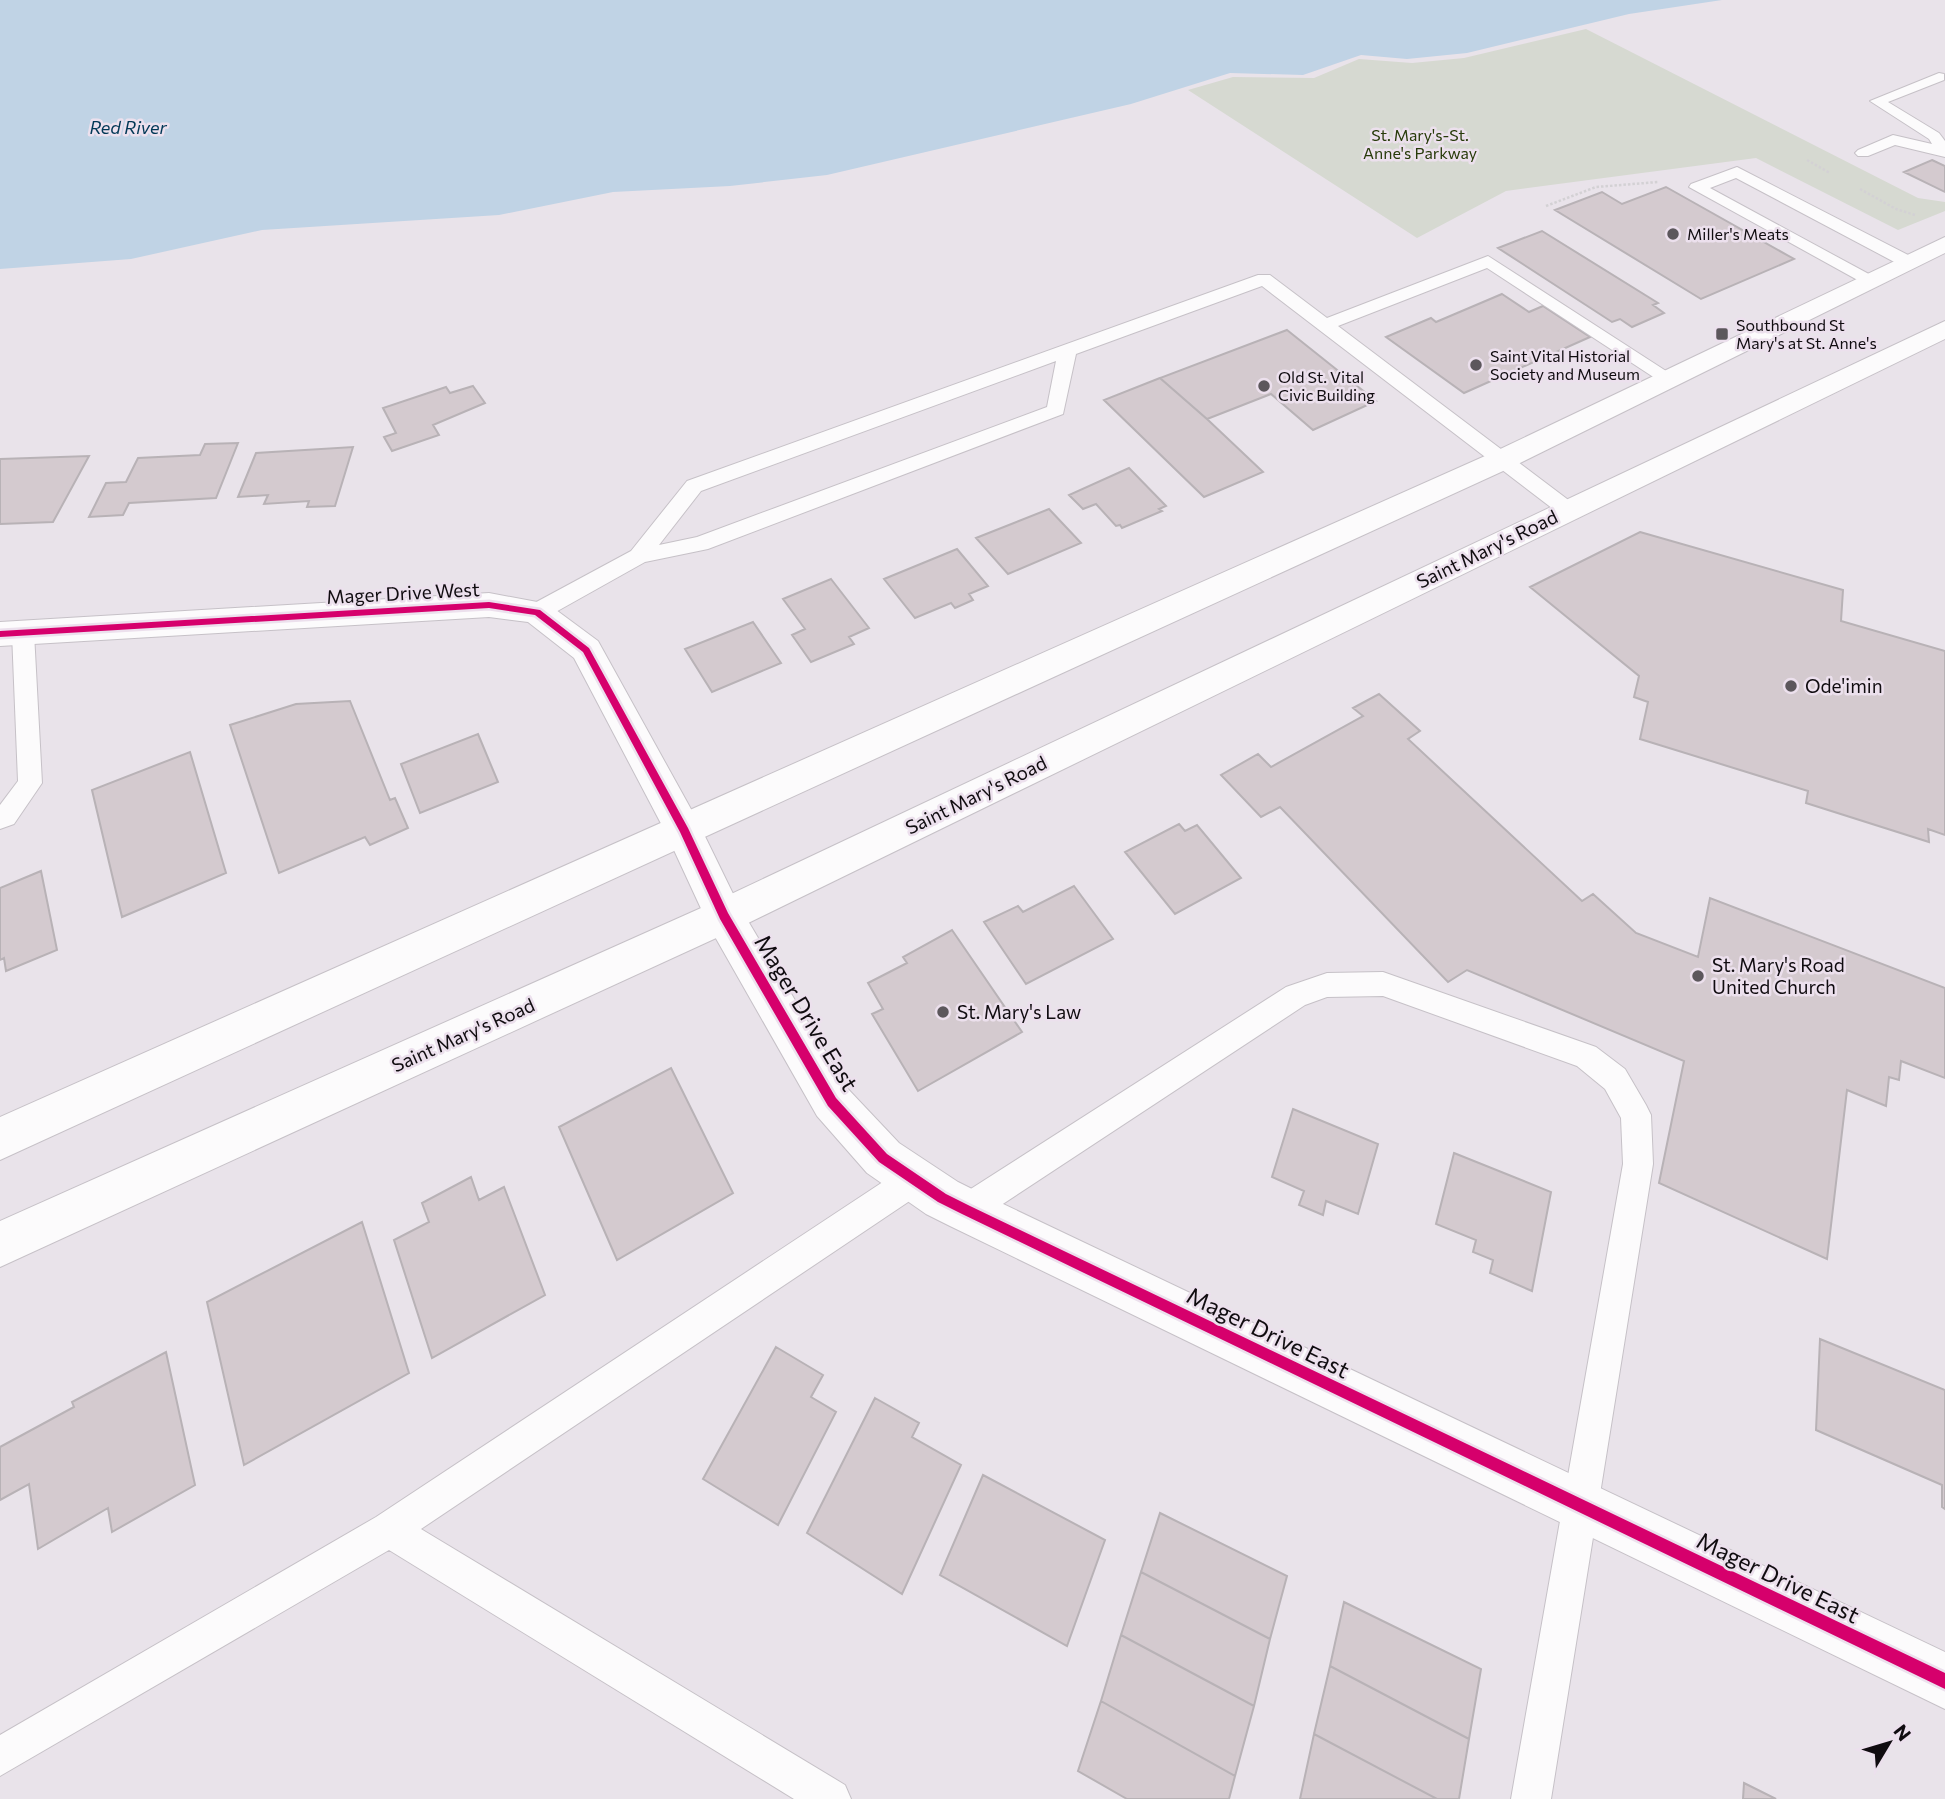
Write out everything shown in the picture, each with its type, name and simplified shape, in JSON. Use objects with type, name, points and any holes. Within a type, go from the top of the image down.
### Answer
[{"type":"main road","points":[[0,1139],[1504,459],[1671,380],[1906,261],[1935,232]]},
{"type":"main road","name":"Saint Mary's Road","points":[[0,1244],[724,916],[1945,329]]},
{"type":"main road","name":"Mager Drive West","points":[[12,634],[489,606],[537,612]]},
{"type":"main road","points":[[537,612],[586,650],[684,831]]},
{"type":"main road","name":"Mager Drive East","points":[[684,831],[724,916],[832,1102],[883,1158],[942,1198],[1945,1681]]},
{"type":"lane","points":[[1863,153],[1893,140],[1945,152],[1934,136],[1877,101],[1939,76]]},
{"type":"lane","points":[[1869,279],[1697,187],[1737,172],[1906,261]]},
{"type":"lane","points":[[1325,325],[1488,261],[1671,380]]},
{"type":"lane","points":[[639,556],[694,486],[1264,279],[1568,510]]},
{"type":"lane","points":[[537,612],[639,556],[701,544],[1056,410],[1067,351]]},
{"type":"lane","points":[[0,820],[30,783],[12,634]]},
{"type":"lane","points":[[966,1210],[1296,996],[1327,985],[1383,984],[1586,1056],[1615,1079],[1636,1115],[1639,1164],[1531,1799]]},
{"type":"lane","points":[[0,1757],[389,1530],[915,1179]]},
{"type":"lane","points":[[389,1530],[831,1799]]},
{"type":"path","points":[[1807,160],[1840,178]]},
{"type":"path","points":[[1546,206],[1596,187],[1658,182]]},
{"type":"path","points":[[1852,184],[1935,232]]},
{"type":"green space","name":"St. Mary's-St. Anne's Parkway","points":[[1586,29],[1918,198],[1945,202],[1945,211],[1898,230],[1756,158],[1506,191],[1417,238],[1188,90],[1233,77],[1314,78],[1359,59],[1412,63],[1464,58]]},
{"type":"water","name":"Red River","points":[[0,0],[1722,0],[1629,14],[1467,53],[1407,59],[1361,55],[1303,75],[1230,73],[1131,104],[827,175],[730,186],[613,192],[499,215],[262,230],[131,259],[0,269]]},
{"type":"building","points":[[1932,160],[1945,166],[1945,192],[1904,172]]},
{"type":"building","name":"Miller's Meats","points":[[1666,187],[1794,259],[1701,299],[1555,210],[1602,192],[1622,204]]},
{"type":"building","points":[[1542,231],[1658,303],[1653,305],[1664,313],[1632,327],[1620,319],[1612,322],[1498,248]]},
{"type":"building","name":"Saint Vital Historial Society and Museum","points":[[1502,294],[1529,312],[1543,306],[1590,337],[1464,393],[1386,337],[1431,318],[1436,322]]},
{"type":"building","name":"Old St. Vital Civic Building","points":[[1287,330],[1376,401],[1313,430],[1271,394],[1207,419],[1160,378]]},
{"type":"building","points":[[1160,378],[1263,472],[1204,497],[1104,400]]},
{"type":"building","points":[[473,386],[485,403],[433,425],[439,435],[392,451],[384,437],[396,433],[383,408],[446,387],[450,393]]},
{"type":"building","points":[[238,443],[216,498],[129,503],[123,515],[89,517],[106,483],[126,482],[138,458],[200,455],[205,444]]},
{"type":"building","points":[[353,447],[335,506],[307,507],[309,501],[264,504],[268,495],[238,497],[256,453]]},
{"type":"building","points":[[89,456],[53,522],[0,524],[0,459]]},
{"type":"building","points":[[1129,468],[1166,506],[1159,509],[1162,511],[1122,528],[1120,525],[1116,526],[1096,504],[1083,509],[1069,495]]},
{"type":"building","points":[[1049,509],[1081,543],[1008,574],[976,538]]},
{"type":"building","name":"Ode'imin","points":[[1640,532],[1843,590],[1841,621],[1945,651],[1945,835],[1928,829],[1929,842],[1806,803],[1808,791],[1640,739],[1648,702],[1634,697],[1639,676],[1530,587]]},
{"type":"building","points":[[957,549],[988,586],[969,594],[973,600],[955,608],[951,603],[915,618],[884,579]]},
{"type":"building","points":[[831,579],[869,628],[849,637],[854,644],[811,662],[792,635],[805,629],[783,599]]},
{"type":"building","points":[[753,622],[781,663],[712,692],[685,649]]},
{"type":"building","name":"St. Mary's Road United Church","points":[[1379,694],[1420,731],[1408,739],[1582,901],[1593,894],[1636,933],[1698,957],[1710,898],[1945,988],[1945,1078],[1901,1061],[1899,1080],[1889,1077],[1886,1106],[1847,1090],[1827,1259],[1659,1183],[1684,1061],[1467,970],[1448,982],[1280,807],[1261,817],[1221,775],[1258,754],[1271,767],[1363,716],[1353,708]]},
{"type":"building","points":[[350,701],[390,800],[395,798],[408,828],[370,845],[365,837],[279,873],[230,725],[296,704]]},
{"type":"building","points":[[478,734],[498,782],[420,813],[401,764]]},
{"type":"building","points":[[190,752],[226,873],[122,917],[92,790]]},
{"type":"building","points":[[1179,824],[1185,831],[1197,825],[1241,878],[1175,914],[1125,852]]},
{"type":"building","points":[[41,871],[57,950],[6,971],[4,958],[0,960],[0,888]]},
{"type":"building","points":[[1074,886],[1113,939],[1026,984],[984,922],[1018,906],[1023,912]]},
{"type":"building","name":"St. Mary's Law","points":[[952,930],[1022,1032],[918,1091],[872,1014],[883,1009],[868,983],[907,963],[903,957]]},
{"type":"building","points":[[671,1068],[733,1193],[617,1260],[559,1127]]},
{"type":"building","points":[[1293,1109],[1378,1144],[1358,1214],[1326,1201],[1323,1215],[1299,1205],[1304,1191],[1272,1177]]},
{"type":"building","points":[[1454,1153],[1551,1192],[1532,1291],[1490,1273],[1493,1260],[1473,1252],[1476,1240],[1436,1224]]},
{"type":"building","points":[[471,1177],[479,1200],[504,1187],[545,1295],[432,1358],[394,1240],[429,1222],[422,1203]]},
{"type":"building","points":[[362,1222],[409,1373],[244,1465],[207,1302]]},
{"type":"building","points":[[1820,1339],[1945,1390],[1945,1509],[1942,1507],[1942,1485],[1816,1430]]},
{"type":"building","points":[[776,1347],[823,1375],[811,1397],[836,1412],[778,1525],[703,1479]]},
{"type":"building","points":[[166,1352],[195,1485],[112,1532],[108,1508],[38,1549],[29,1484],[0,1500],[0,1447],[74,1407],[72,1402]]},
{"type":"building","points":[[875,1398],[919,1423],[912,1437],[961,1465],[902,1594],[807,1533]]},
{"type":"building","points":[[983,1475],[1105,1540],[1067,1646],[940,1575]]},
{"type":"building","points":[[1160,1513],[1287,1576],[1270,1639],[1141,1572]]},
{"type":"building","points":[[1141,1572],[1270,1639],[1254,1706],[1121,1635]]},
{"type":"building","points":[[1344,1602],[1481,1669],[1469,1739],[1330,1666]]},
{"type":"building","points":[[1121,1635],[1254,1706],[1235,1776],[1101,1701]]},
{"type":"building","points":[[1330,1666],[1469,1739],[1459,1799],[1437,1799],[1314,1734]]},
{"type":"building","points":[[1101,1701],[1235,1776],[1229,1799],[1127,1799],[1078,1771]]},
{"type":"building","points":[[1314,1734],[1437,1799],[1300,1799]]},
{"type":"building","points":[[1744,1783],[1776,1799],[1743,1799]]},
{"type":"cycle path","points":[[0,634],[489,605],[537,612],[586,650],[684,831],[724,916],[832,1102],[883,1158],[942,1198],[966,1210],[1945,1681]]},
{"type":"place","name":"Miller's Meats","points":[[1673,234]]},
{"type":"place","name":"Southbound St Mary's at St. Anne's","points":[[1722,334]]},
{"type":"place","name":"Saint Vital Historial Society and Museum","points":[[1476,365]]},
{"type":"place","name":"Old St. Vital Civic Building","points":[[1264,386]]},
{"type":"place","name":"Ode'imin","points":[[1791,686]]},
{"type":"place","name":"St. Mary's Road United Church","points":[[1698,976]]},
{"type":"place","name":"St. Mary's Law","points":[[943,1012]]}]
